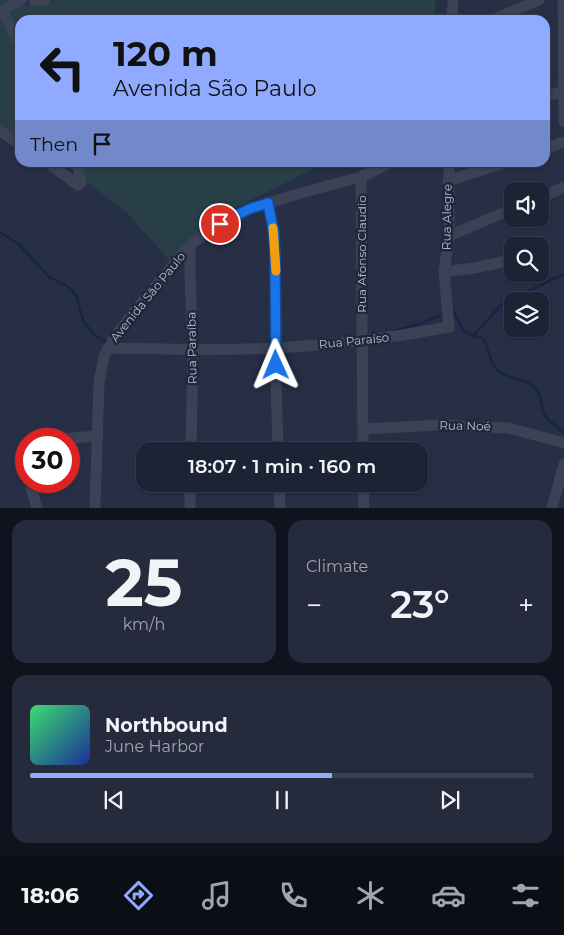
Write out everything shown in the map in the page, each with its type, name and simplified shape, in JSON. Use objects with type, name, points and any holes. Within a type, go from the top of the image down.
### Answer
[{"type":"street","points":[[15,36],[3,12],[4,9],[21,0]]},
{"type":"street","points":[[34,0],[46,0]]},
{"type":"street","points":[[452,15],[453,0]]},
{"type":"street","points":[[504,15],[539,0]]},
{"type":"street","points":[[563,0],[564,122]]},
{"type":"street","points":[[550,95],[564,91]]},
{"type":"street","points":[[0,131],[15,141]]},
{"type":"street","points":[[550,147],[564,142]]},
{"type":"street","points":[[54,167],[78,184],[81,182],[77,167]]},
{"type":"street","name":"Avenida São Paulo","points":[[95,508],[99,382],[102,362],[108,348],[132,314],[190,245],[206,233],[249,209],[361,177],[382,167]]},
{"type":"street","name":"Rua Alegre","points":[[449,167],[449,236],[444,272],[449,327]]},
{"type":"street","points":[[448,181],[491,167]]},
{"type":"street","name":"Rua Afonso Claudio","points":[[361,177],[363,442]]},
{"type":"street","points":[[549,194],[564,188]]},
{"type":"street","points":[[268,203],[274,233],[278,442]]},
{"type":"street","points":[[449,236],[504,212]]},
{"type":"street","name":"Rua Paraíba","points":[[190,245],[193,349],[191,442]]},
{"type":"street","points":[[444,272],[504,262]]},
{"type":"street","name":"Rua Paraíso","points":[[108,348],[275,348],[362,341],[449,327]]},
{"type":"street","name":"Rua Noé","points":[[363,429],[441,425],[509,428],[564,443]]},
{"type":"street","points":[[80,437],[98,436]]},
{"type":"street","points":[[552,508],[564,464]]},
{"type":"street","points":[[190,492],[190,508]]},
{"type":"street","points":[[279,492],[280,508]]},
{"type":"street","points":[[363,492],[364,508]]},
{"type":"street","points":[[33,493],[37,508]]},
{"type":"shaded area","points":[[0,0],[7,0],[10,7],[44,4],[53,0],[436,0],[434,15],[15,15],[15,134],[0,125]]},
{"type":"shaded area","points":[[69,167],[318,167],[208,221],[171,262],[128,214]]},
{"type":"waterway","points":[[0,232],[19,244],[49,277],[71,289],[77,297],[83,321],[96,336],[108,343]]},
{"type":"waterway","points":[[473,336],[503,303],[564,274]]},
{"type":"waterway","points":[[451,312],[454,312],[460,326],[468,334],[484,339],[498,371],[506,376],[528,383],[536,389],[540,395],[546,417],[564,432]]},
{"type":"waterway","points":[[394,331],[422,323],[445,313]]},
{"type":"slow traffic","points":[[273,228],[276,271]]},
{"type":"route","points":[[220,224],[249,209],[268,203],[274,233],[276,365]]}]
